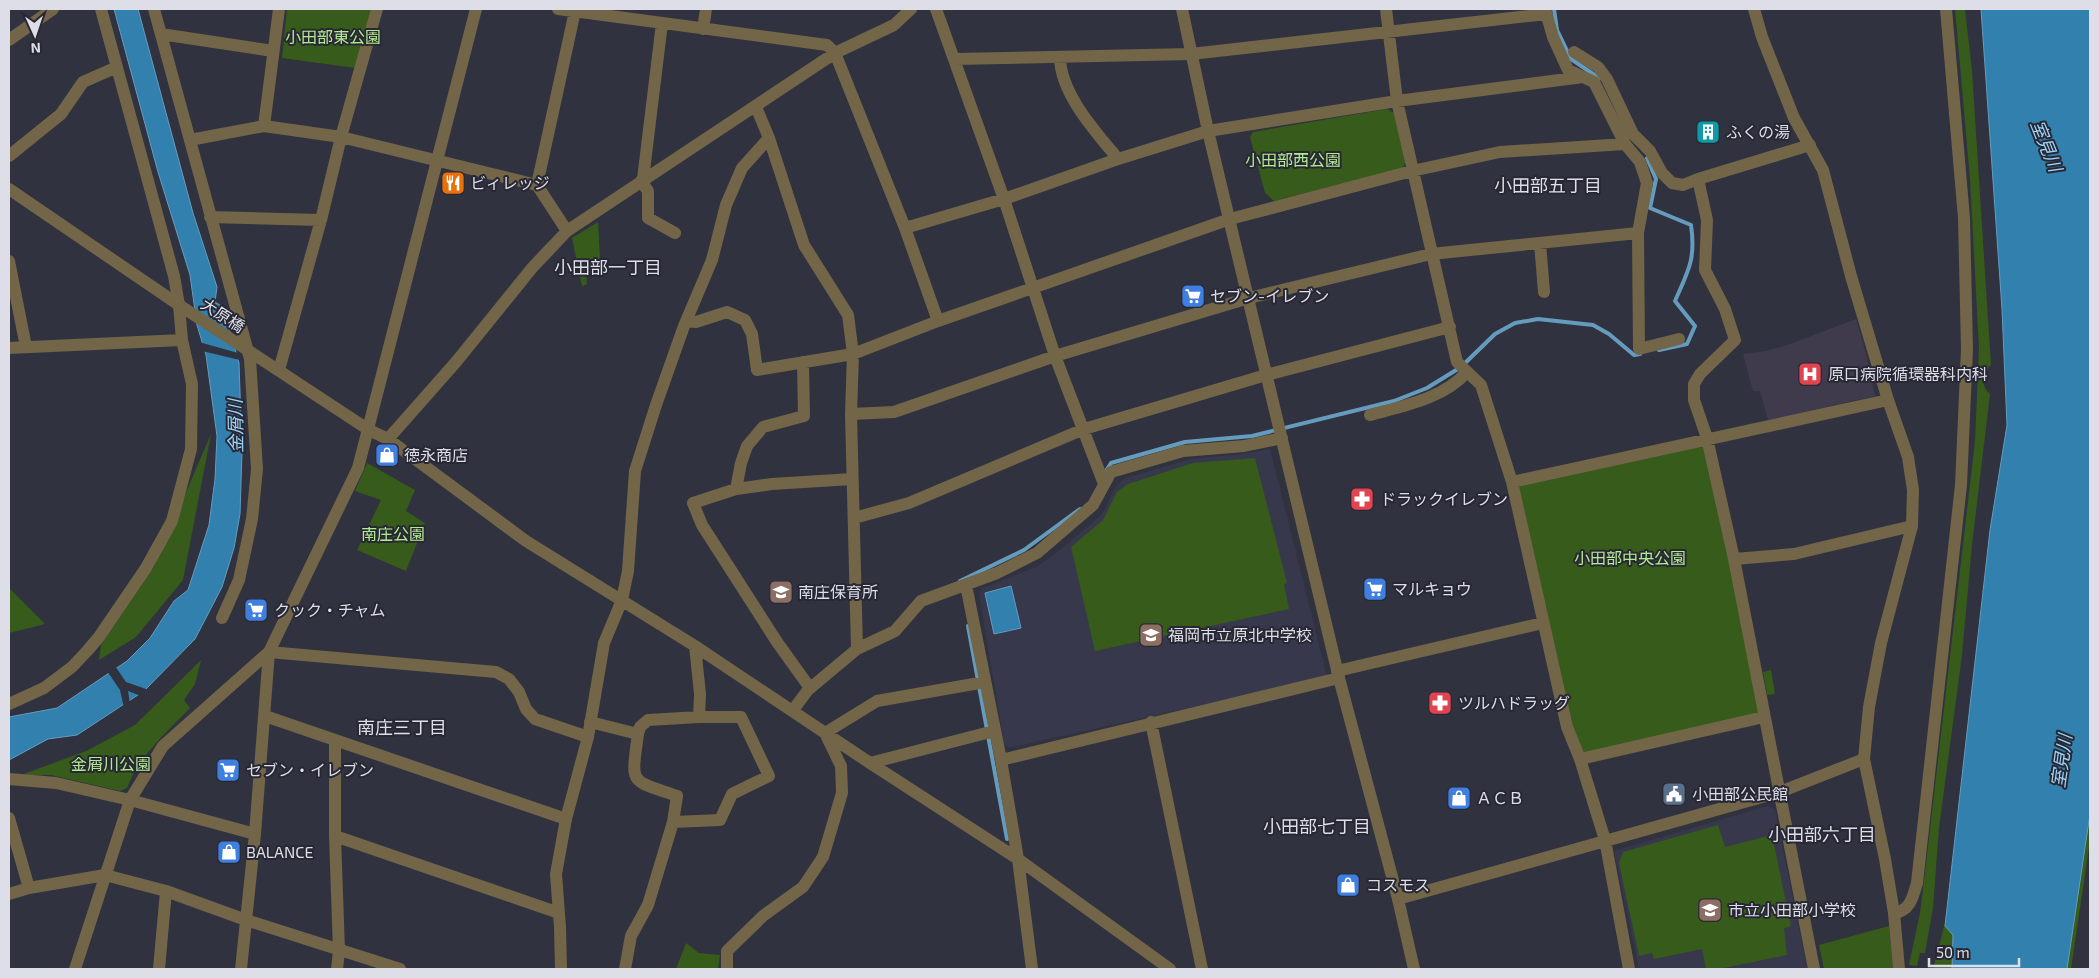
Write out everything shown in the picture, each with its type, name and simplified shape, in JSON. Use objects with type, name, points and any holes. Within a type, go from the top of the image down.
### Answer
[{"type":"street","points":[[9,40],[53,9]]},
{"type":"street","points":[[9,704],[44,688],[72,667],[99,637],[146,568],[172,521],[192,449],[192,384],[182,340],[174,276],[101,9]]},
{"type":"street","points":[[154,9],[210,217],[249,351],[257,470],[253,509],[239,580],[222,618]]},
{"type":"street","points":[[264,126],[278,9]]},
{"type":"street","points":[[279,370],[321,220],[340,137],[378,9]]},
{"type":"street","points":[[75,969],[130,800],[163,746],[269,652],[358,468],[476,9]]},
{"type":"street","points":[[558,9],[827,46],[835,53],[905,228],[938,321]]},
{"type":"street","points":[[703,29],[706,9]]},
{"type":"street","points":[[388,439],[456,362],[532,268],[567,231],[835,53],[894,25],[910,9]]},
{"type":"street","points":[[936,9],[1004,199],[1055,356],[1104,484]]},
{"type":"street","points":[[1182,9],[1208,131],[1338,674],[1398,899],[1414,969]]},
{"type":"street","points":[[1386,9],[1397,101],[1457,362],[1481,385],[1512,482],[1567,727],[1580,759],[1604,840],[1629,969]]},
{"type":"street","points":[[1754,9],[1762,37],[1794,118],[1823,170],[1851,276],[1888,400],[1908,457],[1913,490],[1912,526],[1881,643],[1869,707],[1864,759],[1885,859],[1894,913],[1899,969]]},
{"type":"street","points":[[1894,913],[1902,912],[1912,901],[1917,883],[1961,484],[1967,349],[1964,218],[1946,9]]},
{"type":"street","points":[[537,185],[575,11]]},
{"type":"street","points":[[954,59],[1191,54],[1545,12],[1561,57],[1568,70],[1594,82],[1625,144],[1640,162],[1647,183],[1638,234],[1639,349],[1678,339]]},
{"type":"street","points":[[662,23],[642,180],[648,191],[648,218],[676,233]]},
{"type":"street","points":[[161,34],[273,51]]},
{"type":"street","points":[[1574,52],[1598,67],[1607,79],[1633,134],[1650,151],[1662,173],[1672,183],[1683,185],[1810,145]]},
{"type":"street","points":[[1060,57],[1060,71],[1068,92],[1114,154],[1115,160]]},
{"type":"street","points":[[9,156],[61,114],[83,82],[117,67]]},
{"type":"street","points":[[905,228],[1004,199],[1115,160],[1208,131],[1397,101],[1583,77]]},
{"type":"street","points":[[756,107],[769,138],[804,245],[848,315],[853,354],[851,414],[857,648]]},
{"type":"street","points":[[190,140],[264,126],[340,137],[537,185],[567,231]]},
{"type":"street","points":[[561,969],[556,874],[566,819],[588,736],[604,643],[622,600],[628,571],[635,471],[686,321],[712,260],[726,205],[742,168],[769,138]]},
{"type":"street","points":[[686,321],[696,322],[727,312],[745,320],[752,334],[758,370],[853,354],[1033,287],[1230,220],[1412,171],[1500,152],[1625,144]]},
{"type":"street","points":[[1698,180],[1707,220],[1705,270],[1725,309],[1735,340],[1708,365],[1694,384],[1694,400],[1707,438],[1734,559],[1814,969]]},
{"type":"street","name":"大原橋","points":[[9,189],[179,305],[369,430],[388,439],[526,541],[696,646],[870,763],[1018,859],[1170,969]]},
{"type":"street","points":[[210,217],[321,220]]},
{"type":"street","points":[[851,414],[894,412],[1055,356],[1249,298],[1431,254],[1638,234]]},
{"type":"street","points":[[1540,243],[1544,292]]},
{"type":"street","points":[[9,262],[26,347]]},
{"type":"street","points":[[854,518],[909,503],[1084,429],[1266,375],[1450,327]]},
{"type":"street","points":[[9,348],[182,340]]},
{"type":"street","points":[[736,489],[741,462],[747,446],[763,426],[804,416],[804,362]]},
{"type":"street","points":[[1370,415],[1415,403],[1456,384],[1467,372]]},
{"type":"street","points":[[1512,482],[1888,400]]},
{"type":"street","points":[[793,710],[810,688],[857,648],[895,631],[921,601],[961,587],[1037,553],[1093,505],[1111,472],[1183,451],[1244,446],[1282,438]]},
{"type":"street","points":[[810,688],[777,642],[702,525],[693,503],[736,489],[772,484],[852,479]]},
{"type":"street","points":[[1734,559],[1794,554],[1912,526]]},
{"type":"street","points":[[961,587],[988,733],[1001,760],[1018,859],[1032,969]]},
{"type":"street","points":[[1001,760],[1543,623]]},
{"type":"street","points":[[696,646],[700,694],[699,717]]},
{"type":"street","points":[[242,969],[269,652]]},
{"type":"street","points":[[269,652],[496,672],[509,679],[520,692],[526,709],[535,719],[588,736]]},
{"type":"street","points":[[727,969],[727,951],[763,916],[804,887],[823,857],[842,793],[841,766],[825,733],[877,701],[979,683]]},
{"type":"street","points":[[265,716],[566,819]]},
{"type":"street","points":[[625,969],[631,936],[648,905],[673,822],[677,796],[639,782],[632,772],[640,727],[648,720],[741,717],[769,776],[732,794],[720,820],[673,822]]},
{"type":"street","points":[[1580,759],[1764,717]]},
{"type":"street","points":[[590,722],[638,734]]},
{"type":"street","points":[[1151,722],[1202,969]]},
{"type":"street","points":[[870,763],[988,733]]},
{"type":"street","points":[[335,740],[339,951],[337,969]]},
{"type":"street","points":[[1398,899],[1780,792],[1864,759]]},
{"type":"street","points":[[9,779],[56,783],[130,800],[255,834]]},
{"type":"street","points":[[9,818],[29,888]]},
{"type":"street","points":[[336,836],[559,913]]},
{"type":"street","points":[[9,894],[29,888],[105,875],[166,891],[246,920],[400,969]]},
{"type":"street","points":[[159,969],[166,891]]},
{"type":"shaded area","name":"原口病院循環器科内科","points":[[1856,319],[1867,357],[1875,396],[1768,420],[1760,391],[1753,391],[1743,354],[1766,351],[1790,344]]},
{"type":"shaded area","name":"福岡市立原北中学校","points":[[1270,449],[1327,677],[1008,748],[1004,742],[979,594],[983,588],[1036,567],[1054,555],[1099,517],[1106,508],[1114,489],[1123,479],[1191,459]]},
{"type":"shaded area","name":"市立小田部小学校","points":[[1768,806],[1775,810],[1807,969],[1639,969],[1614,851]]},
{"type":"green space","name":"小田部東公園","points":[[287,9],[371,9],[355,68],[282,58]]},
{"type":"green space","points":[[1955,9],[1965,9],[1972,71],[1991,365],[1983,379],[1985,387],[1990,394],[1972,545],[1962,655],[1939,828],[1933,908],[1925,953],[1920,953],[1917,966],[1909,965],[1920,913],[1975,441],[1979,348],[1970,179]]},
{"type":"green space","name":"小田部西公園","points":[[1387,109],[1394,113],[1405,162],[1403,168],[1274,201],[1265,193],[1250,137],[1253,132]]},
{"type":"green space","points":[[598,222],[600,259],[586,271],[587,284],[582,286],[572,238]]},
{"type":"green space","points":[[211,434],[183,580],[136,637],[99,660],[101,645],[154,567]]},
{"type":"green space","name":"小田部中央公園","points":[[1707,438],[1764,717],[1580,759],[1512,482]]},
{"type":"green space","points":[[1255,458],[1287,583],[1284,584],[1289,609],[1095,651],[1071,547],[1103,520],[1117,492],[1128,484],[1193,463]]},
{"type":"green space","name":"南庄公園","points":[[367,463],[415,490],[406,511],[425,523],[406,571],[357,550],[381,500],[355,491]]},
{"type":"green space","points":[[9,588],[45,624],[9,633]]},
{"type":"green space","name":"金屑川公園","points":[[201,660],[195,684],[184,700],[190,708],[146,755],[132,776],[127,788],[120,791],[51,775],[21,775],[86,751],[135,725]]},
{"type":"green space","points":[[1771,670],[1775,694],[1767,695],[1763,672]]},
{"type":"green space","points":[[2090,787],[2090,841],[2071,969],[2058,969]]},
{"type":"green space","name":"市立小田部小学校","points":[[1718,825],[1725,847],[1772,835],[1791,926],[1784,928],[1787,955],[1719,969],[1706,969],[1702,949],[1654,959],[1652,953],[1639,956],[1619,863],[1623,852]]},
{"type":"green space","points":[[1954,888],[1957,969],[1933,969]]},
{"type":"green space","points":[[1889,926],[1893,969],[1824,969],[1819,945]]},
{"type":"green space","points":[[686,943],[699,953],[720,955],[718,969],[676,969]]},
{"type":"water","name":"金屑川","points":[[114,9],[138,9],[193,213],[217,287],[215,302],[223,307],[239,363],[242,451],[240,514],[234,548],[222,587],[195,639],[144,691],[77,735],[48,739],[9,760],[9,717],[57,708],[127,661],[150,638],[174,601],[188,590],[209,525],[215,479],[217,436],[206,355],[197,325],[190,275],[158,172]]},
{"type":"water","name":"室見川","points":[[1981,9],[2090,9],[2090,814],[2067,969],[1952,969],[1953,935],[1945,926],[1990,530],[2007,425],[2002,309]]},
{"type":"water","points":[[1011,586],[1021,628],[994,634],[985,593]]},
{"type":"pier","points":[[199,342],[238,353],[240,360],[202,351]]},
{"type":"pier","points":[[115,666],[126,682],[149,690],[141,696],[128,691],[130,704],[124,708],[120,690],[107,671]]},
{"type":"waterway","points":[[1554,9],[1557,30],[1571,59],[1599,78]]},
{"type":"waterway","points":[[1647,158],[1656,179],[1650,208],[1691,225],[1692,237],[1690,265],[1675,301],[1695,326],[1687,344],[1659,350]]},
{"type":"waterway","points":[[1106,471],[1111,463],[1185,442],[1252,436],[1394,401],[1427,388],[1461,367],[1495,334],[1515,323],[1538,319],[1593,325],[1609,334],[1634,355],[1640,354]]},
{"type":"waterway","points":[[960,581],[1024,550],[1080,509]]},
{"type":"waterway","points":[[968,626],[1007,839]]},
{"type":"place","name":"ふくの湯","points":[[1708,132]]},
{"type":"place","name":"ビィレッジ","points":[[453,183]]},
{"type":"place","name":"セブン-イレブン","points":[[1193,296]]},
{"type":"place","name":"原口病院循環器科内科","points":[[1810,374]]},
{"type":"place","name":"徳永商店","points":[[387,455]]},
{"type":"place","name":"ドラックイレブン","points":[[1362,499]]},
{"type":"place","name":"マルキョウ","points":[[1375,589]]},
{"type":"place","name":"南庄保育所","points":[[781,592]]},
{"type":"place","name":"クック・チャム","points":[[256,610]]},
{"type":"place","name":"福岡市立原北中学校","points":[[1151,635]]},
{"type":"place","name":"ツルハドラッグ","points":[[1440,703]]},
{"type":"place","name":"セブン・イレブン","points":[[228,770]]},
{"type":"place","name":"小田部公民館","points":[[1674,794]]},
{"type":"place","name":"ＡＣＢ","points":[[1459,798]]},
{"type":"place","name":"BALANCE","points":[[229,852]]},
{"type":"place","name":"コスモス","points":[[1348,885]]},
{"type":"place","name":"市立小田部小学校","points":[[1710,910]]},
{"type":"district","name":"小田部五丁目","points":[[1548,186]]},
{"type":"district","name":"小田部一丁目","points":[[608,268]]},
{"type":"district","name":"南庄三丁目","points":[[402,728]]},
{"type":"district","name":"小田部七丁目","points":[[1317,827]]},
{"type":"district","name":"小田部六丁目","points":[[1822,835]]}]
